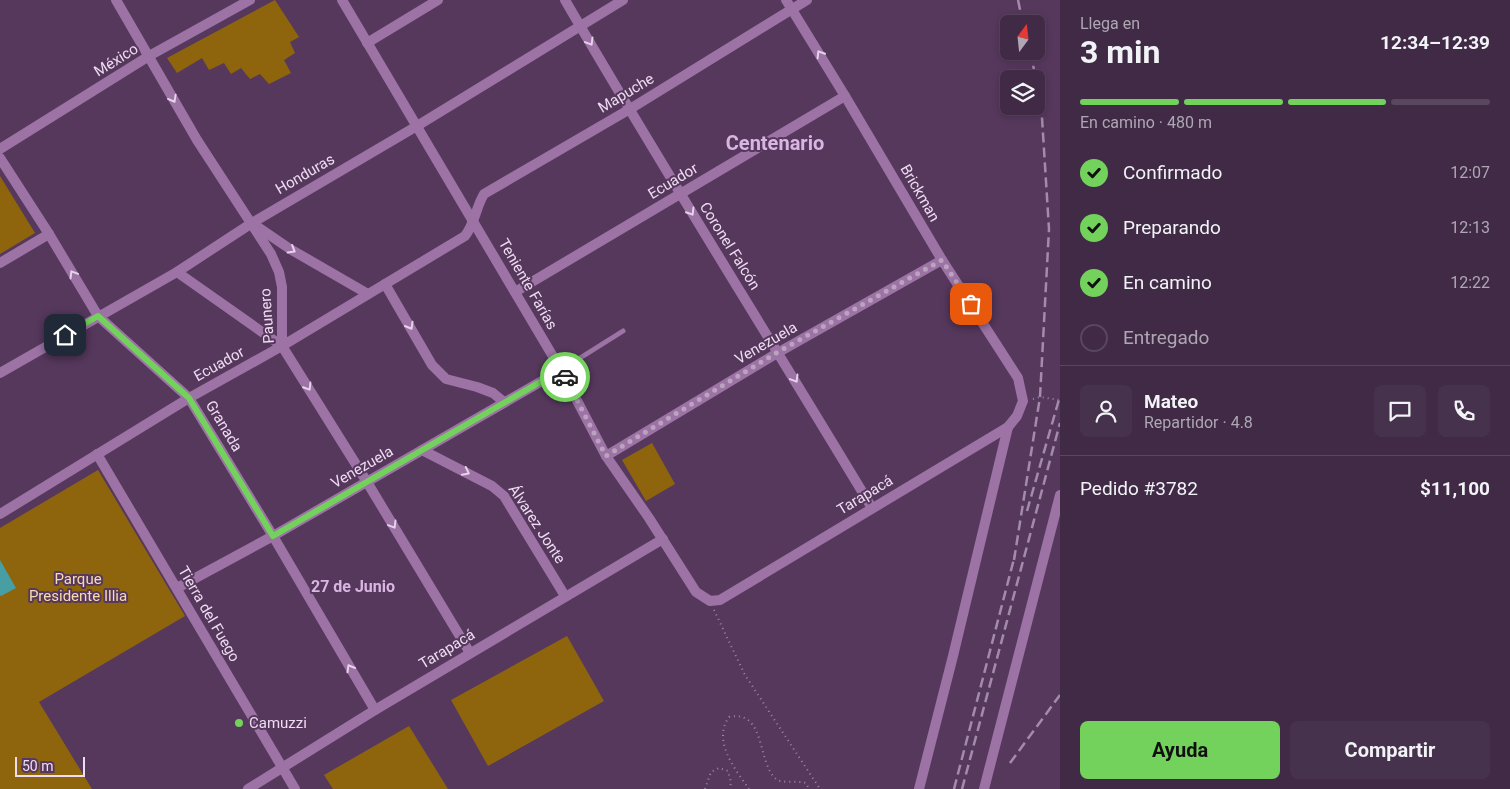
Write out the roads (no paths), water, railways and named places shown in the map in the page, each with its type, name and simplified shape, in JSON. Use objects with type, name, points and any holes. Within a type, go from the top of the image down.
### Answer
[{"type":"street","name":"Paunero","points":[[116,0],[197,140],[271,254],[279,272],[282,287],[282,346],[470,653]]},
{"type":"street","name":"México","points":[[0,149],[234,4],[250,0]]},
{"type":"street","name":"Teniente Farías","points":[[342,0],[561,370],[606,456],[663,539],[696,592],[710,602]]},
{"type":"street","points":[[367,43],[438,0]]},
{"type":"street","name":"Coronel Falcón","points":[[565,0],[680,194],[872,508]]},
{"type":"street","name":"Honduras","points":[[0,373],[177,272],[252,223],[417,126],[623,0]]},
{"type":"street","name":"Mapuche","points":[[474,221],[479,201],[484,194],[630,109],[789,5],[807,0]]},
{"type":"street","name":"Brickman","points":[[789,5],[942,260],[1018,378],[1023,402]]},
{"type":"street","name":"Ecuador","points":[[515,292],[845,96]]},
{"type":"street","name":"Granada","points":[[0,158],[49,234],[98,316],[189,398],[375,710]]},
{"type":"street","name":"Ecuador","points":[[0,514],[189,398],[282,346],[465,236],[474,221]]},
{"type":"street","points":[[252,223],[290,249],[368,294]]},
{"type":"street","points":[[0,263],[49,234]]},
{"type":"street","name":"Venezuela","points":[[606,456],[778,352],[942,260]]},
{"type":"street","points":[[177,272],[282,346]]},
{"type":"street","points":[[385,284],[432,365],[439,373],[446,379],[477,386],[493,393],[504,402]]},
{"type":"street","name":"Venezuela","points":[[177,588],[273,536],[561,370]]},
{"type":"street","name":"Tarapacá","points":[[710,602],[720,600],[1008,427],[1017,416],[1023,402]]},
{"type":"street","points":[[919,789],[1008,427]]},
{"type":"street","name":"Álvarez Jonte","points":[[422,450],[492,486],[504,496],[565,596]]},
{"type":"street","name":"Tierra del Fuego","points":[[98,454],[295,789]]},
{"type":"street","points":[[984,789],[1060,495]]},
{"type":"street","name":"Tarapacá","points":[[248,789],[375,710],[663,539]]},
{"type":"lane","points":[[561,370],[623,331]]},
{"type":"railway","points":[[1018,0],[1021,15]]},
{"type":"railway","points":[[1032,60],[1034,70]]},
{"type":"railway","points":[[1014,560],[1040,397],[1049,229],[1042,115]]},
{"type":"railway","points":[[1027,511],[1060,396]]},
{"type":"railway","points":[[962,789],[1060,423]]},
{"type":"railway","points":[[954,789],[1015,555]]},
{"type":"railway","points":[[1010,763],[1060,695]]},
{"type":"place","name":"Camuzzi","points":[[239,723]]},
{"type":"district","name":"Centenario","points":[[775,143]]},
{"type":"district","name":"27 de Junio","points":[[353,586]]},
{"type":"park label","name":"Parque Presidente Illia","points":[[78,588]]}]
